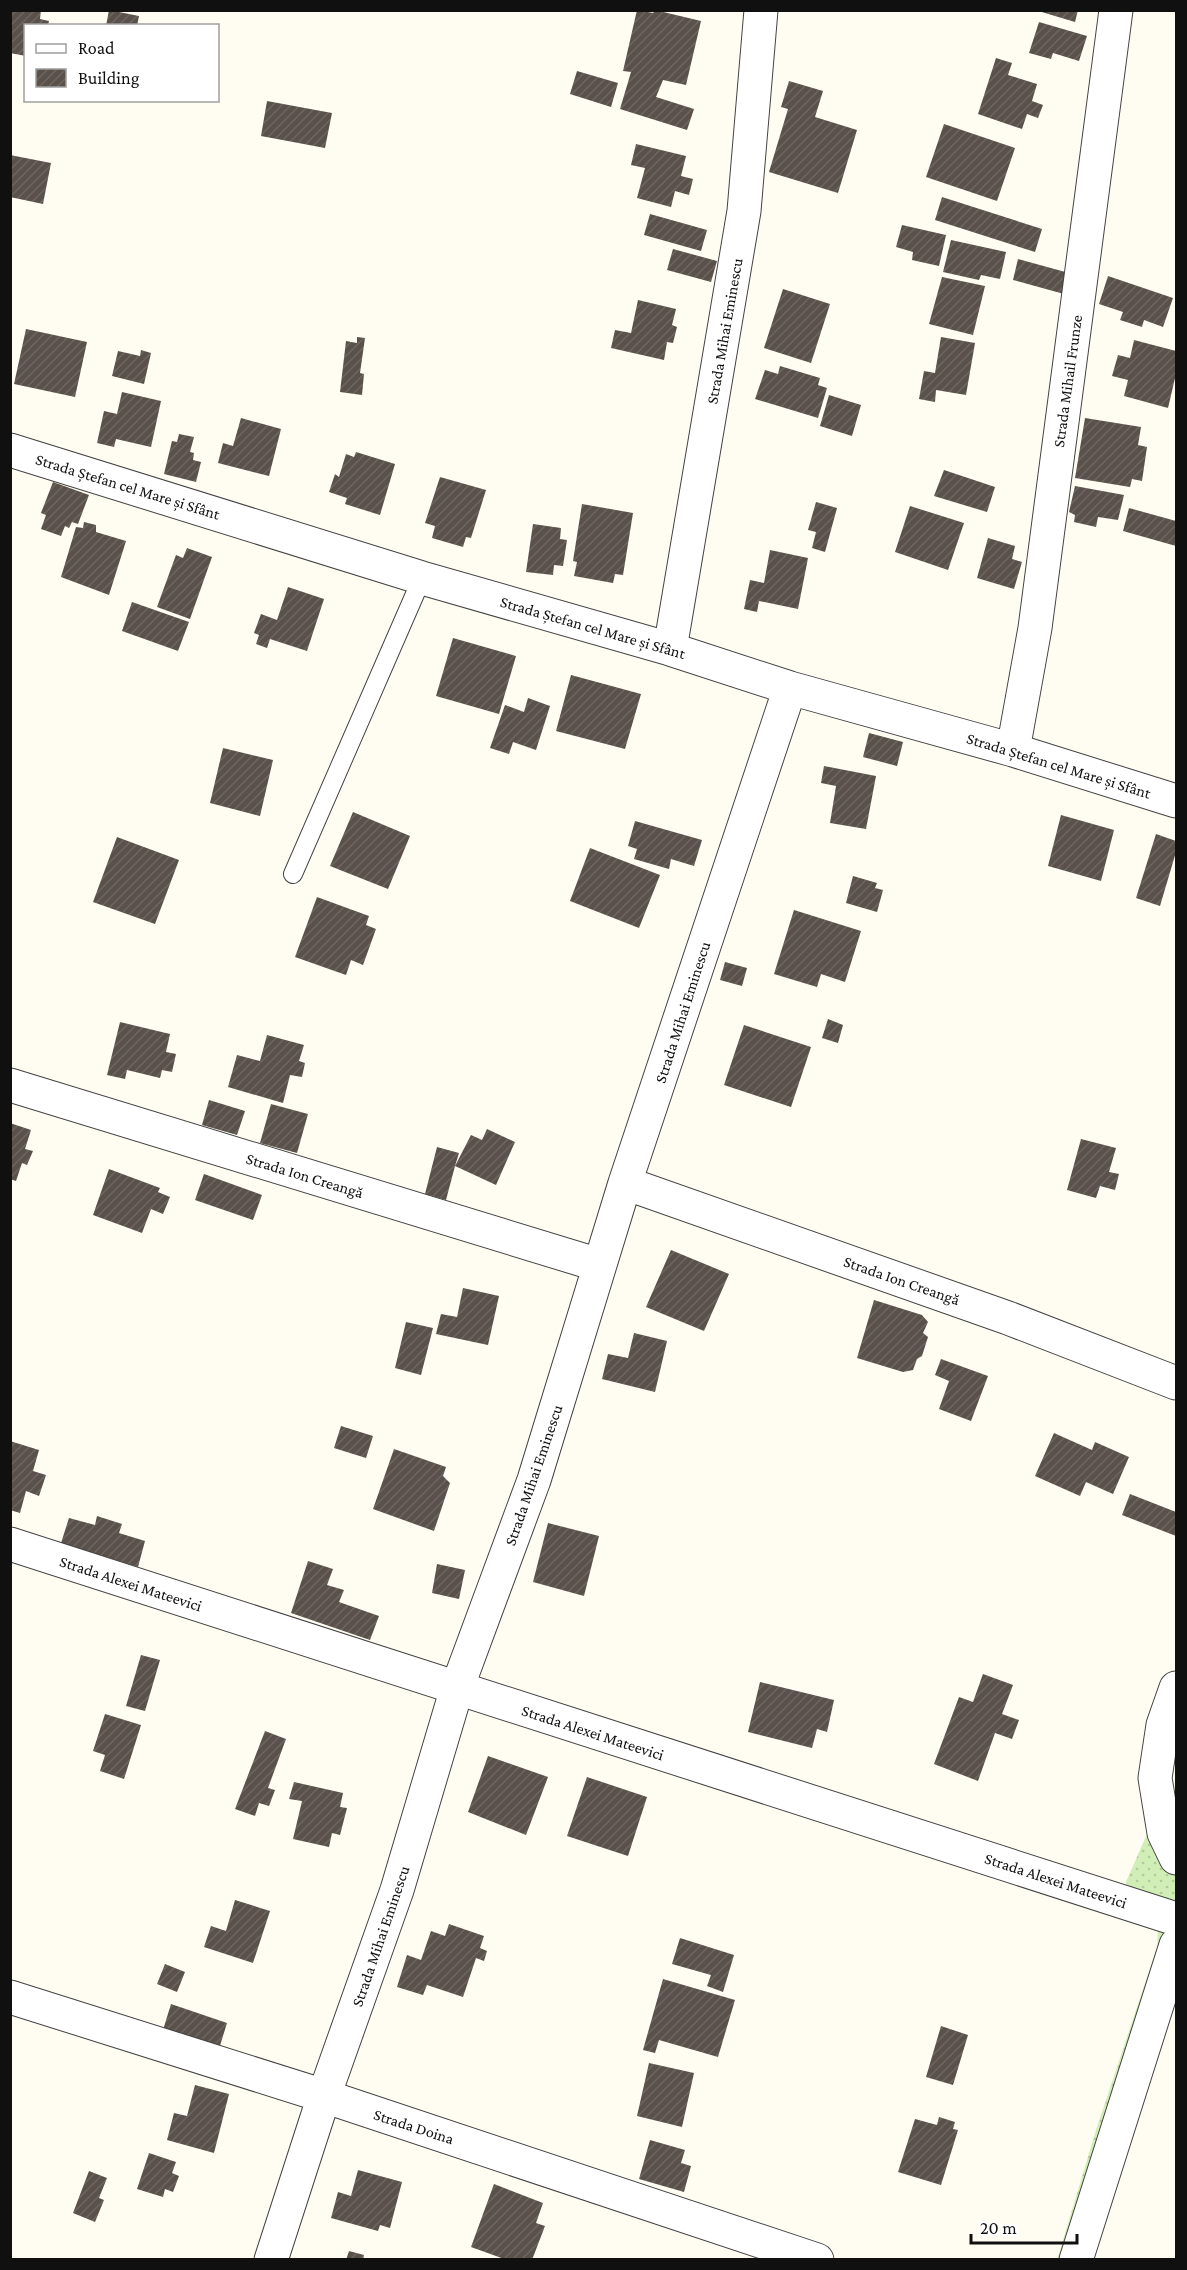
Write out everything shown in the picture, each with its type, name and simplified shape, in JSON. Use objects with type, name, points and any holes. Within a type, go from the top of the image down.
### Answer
[{"type":"street","name":"Strada Mihail Frunze","points":[[1013,750],[1035,628],[1116,10]]},
{"type":"street","name":"Strada Mihai Eminescu","points":[[670,649],[744,211],[752,13]]},
{"type":"street","name":"Strada Ștefan cel Mare și Sfânt","points":[[10,450],[422,578],[670,649],[790,688],[1013,750],[1176,801]]},
{"type":"street","name":"Strada Mihai Eminescu","points":[[271,2259],[324,2096],[397,1890],[457,1688],[534,1480],[625,1182],[790,688]]},
{"type":"street","name":"Strada Ion Creangă","points":[[10,1085],[599,1265]]},
{"type":"street","name":"Strada Ion Creangă","points":[[625,1182],[1008,1318],[1176,1383]]},
{"type":"street","name":"Strada Alexei Mateevici","points":[[10,1544],[1176,1919]]},
{"type":"street","points":[[1176,1688],[1163,1725],[1155,1778],[1164,1833],[1176,1858]]},
{"type":"street","points":[[1076,2259],[1176,1945]]},
{"type":"street","name":"Strada Doina","points":[[10,1997],[324,2096],[817,2259]]},
{"type":"lane","points":[[293,874],[422,578]]},
{"type":"green space","points":[[1176,1819],[1176,1985],[1093,2259],[1057,2260],[1096,2130],[1157,1947],[1158,1929],[1127,1918],[1126,1882],[1150,1827]]},
{"type":"building","points":[[10,10],[41,10],[40,19],[49,21],[48,24],[24,24],[24,56],[10,53]]},
{"type":"building","points":[[109,10],[139,16],[137,24],[106,24]]},
{"type":"building","points":[[637,10],[653,13],[655,10],[701,21],[686,85],[663,80],[656,97],[694,109],[687,130],[620,109],[631,72],[623,71]]},
{"type":"building","points":[[1035,10],[1078,10],[1075,22]]},
{"type":"building","points":[[1039,22],[1087,36],[1079,61],[1053,53],[1051,59],[1029,53]]},
{"type":"building","points":[[996,58],[1012,63],[1008,75],[1037,84],[1032,101],[1043,105],[1038,118],[1027,114],[1022,129],[978,114]]},
{"type":"building","points":[[577,71],[618,83],[611,107],[570,94]]},
{"type":"building","points":[[789,81],[823,91],[815,117],[857,130],[838,193],[769,172],[788,109],[781,107]]},
{"type":"building","points":[[267,101],[332,113],[325,148],[261,136]]},
{"type":"building","points":[[944,124],[1015,148],[997,201],[926,177]]},
{"type":"building","points":[[636,144],[686,156],[681,176],[693,179],[689,195],[675,191],[671,207],[637,198],[645,168],[631,165]]},
{"type":"building","points":[[10,155],[51,163],[43,204],[10,197]]},
{"type":"building","points":[[942,197],[1042,229],[1035,252],[935,220]]},
{"type":"building","points":[[650,214],[707,230],[701,251],[644,235]]},
{"type":"building","points":[[902,225],[946,235],[939,266],[912,260],[913,252],[896,247]]},
{"type":"building","points":[[951,240],[1006,252],[1000,279],[981,275],[979,280],[943,272]]},
{"type":"building","points":[[673,249],[717,261],[711,282],[667,270]]},
{"type":"building","points":[[1018,259],[1069,273],[1064,294],[1013,280]]},
{"type":"building","points":[[1108,276],[1173,298],[1163,327],[1144,320],[1142,327],[1120,320],[1123,312],[1099,304]]},
{"type":"building","points":[[942,277],[985,286],[973,335],[929,324]]},
{"type":"building","points":[[783,289],[830,304],[811,363],[764,348]]},
{"type":"building","points":[[638,300],[676,309],[672,325],[677,327],[673,343],[667,342],[664,360],[611,348],[615,330],[631,333]]},
{"type":"building","points":[[26,329],[87,342],[75,397],[14,384]]},
{"type":"building","points":[[357,337],[365,338],[360,373],[364,374],[362,395],[340,392],[346,341],[357,343]]},
{"type":"building","points":[[941,337],[975,343],[966,395],[936,390],[935,402],[919,399],[924,371],[935,373]]},
{"type":"building","points":[[1134,340],[1176,351],[1176,374],[1168,408],[1124,396],[1128,380],[1112,376],[1118,355],[1130,358]]},
{"type":"building","points":[[141,350],[151,353],[144,384],[112,376],[118,351],[140,356]]},
{"type":"building","points":[[780,366],[820,378],[818,385],[827,388],[818,418],[755,399],[765,370],[778,374]]},
{"type":"building","points":[[122,392],[161,401],[151,447],[116,439],[114,447],[97,443],[104,411],[117,414]]},
{"type":"building","points":[[829,395],[861,405],[852,436],[820,426]]},
{"type":"building","points":[[241,418],[281,429],[269,476],[218,463],[223,443],[233,446]]},
{"type":"building","points":[[1085,418],[1141,427],[1138,445],[1147,447],[1142,481],[1132,479],[1130,487],[1075,478]]},
{"type":"building","points":[[179,434],[194,437],[190,452],[194,453],[193,460],[201,462],[196,482],[164,474],[172,441],[177,442]]},
{"type":"building","points":[[356,452],[395,464],[380,515],[345,504],[347,498],[329,492],[335,474],[339,477],[346,454],[354,457]]},
{"type":"building","points":[[944,470],[995,487],[987,512],[934,496]]},
{"type":"building","points":[[440,477],[486,490],[471,538],[466,537],[463,547],[432,538],[435,526],[425,523]]},
{"type":"building","points":[[53,482],[89,495],[78,524],[72,522],[69,528],[65,526],[61,536],[41,529],[46,515],[41,513]]},
{"type":"building","points":[[1075,486],[1124,495],[1118,520],[1098,517],[1096,527],[1074,522],[1075,515],[1069,512]]},
{"type":"building","points":[[816,502],[837,508],[825,552],[812,548],[816,532],[808,530]]},
{"type":"building","points":[[582,504],[633,513],[623,575],[615,574],[613,583],[574,576],[577,562],[573,561]]},
{"type":"building","points":[[910,506],[964,523],[948,570],[895,552]]},
{"type":"building","points":[[1129,508],[1176,521],[1176,546],[1123,531]]},
{"type":"building","points":[[84,522],[96,525],[96,532],[126,541],[109,595],[61,577],[76,527],[83,528]]},
{"type":"building","points":[[533,524],[561,528],[560,539],[567,540],[563,566],[554,565],[553,575],[526,572]]},
{"type":"building","points":[[988,538],[1015,546],[1012,559],[1022,562],[1014,589],[977,578]]},
{"type":"building","points":[[187,548],[212,557],[190,619],[157,607],[176,555],[183,558]]},
{"type":"building","points":[[770,550],[808,558],[798,609],[759,601],[757,612],[744,609],[750,580],[764,583]]},
{"type":"building","points":[[288,587],[324,599],[307,651],[270,639],[267,648],[256,644],[259,635],[254,633],[261,614],[277,620]]},
{"type":"building","points":[[132,602],[189,622],[178,651],[122,631]]},
{"type":"building","points":[[453,638],[516,656],[499,714],[436,696]]},
{"type":"building","points":[[571,675],[641,694],[625,749],[556,731]]},
{"type":"building","points":[[528,698],[550,706],[536,750],[513,742],[509,754],[490,748],[505,705],[524,712]]},
{"type":"building","points":[[869,733],[903,742],[897,766],[863,757]]},
{"type":"building","points":[[223,748],[273,760],[260,816],[210,803]]},
{"type":"building","points":[[824,766],[876,776],[866,829],[830,823],[836,786],[821,783]]},
{"type":"building","points":[[353,812],[410,836],[388,889],[330,866]]},
{"type":"building","points":[[1061,815],[1114,830],[1101,881],[1048,866]]},
{"type":"building","points":[[635,821],[702,840],[694,866],[671,859],[669,869],[634,859],[637,849],[628,846]]},
{"type":"building","points":[[1156,834],[1176,841],[1176,852],[1160,906],[1136,898]]},
{"type":"building","points":[[117,837],[179,860],[155,924],[93,902]]},
{"type":"building","points":[[590,848],[660,875],[639,928],[570,901]]},
{"type":"building","points":[[853,876],[877,883],[875,888],[883,890],[877,912],[846,903]]},
{"type":"building","points":[[317,897],[369,916],[366,925],[376,929],[363,965],[351,960],[346,975],[295,957]]},
{"type":"building","points":[[794,910],[861,931],[845,982],[821,974],[817,987],[774,974]]},
{"type":"building","points":[[725,962],[747,968],[742,986],[720,980]]},
{"type":"building","points":[[828,1019],[843,1025],[838,1043],[822,1038]]},
{"type":"building","points":[[120,1022],[170,1034],[166,1052],[176,1054],[172,1072],[162,1070],[160,1078],[127,1070],[125,1079],[107,1075]]},
{"type":"building","points":[[744,1025],[811,1047],[791,1107],[724,1085]]},
{"type":"building","points":[[267,1035],[304,1045],[299,1061],[305,1063],[302,1077],[290,1075],[283,1103],[228,1087],[237,1055],[260,1061]]},
{"type":"building","points":[[209,1100],[245,1111],[237,1135],[202,1125]]},
{"type":"building","points":[[271,1104],[308,1114],[297,1153],[260,1143]]},
{"type":"building","points":[[10,1123],[31,1130],[25,1149],[33,1151],[27,1165],[22,1163],[16,1181],[10,1179]]},
{"type":"building","points":[[487,1129],[515,1142],[496,1185],[455,1166],[471,1135],[482,1140]]},
{"type":"building","points":[[1081,1139],[1116,1148],[1109,1172],[1119,1174],[1115,1190],[1100,1186],[1096,1198],[1067,1190]]},
{"type":"building","points":[[437,1147],[459,1153],[446,1200],[425,1194]]},
{"type":"building","points":[[109,1169],[160,1188],[158,1192],[170,1197],[163,1214],[151,1209],[142,1233],[93,1215]]},
{"type":"building","points":[[204,1174],[262,1195],[253,1220],[195,1200]]},
{"type":"building","points":[[671,1250],[729,1274],[704,1331],[646,1307]]},
{"type":"building","points":[[463,1288],[499,1296],[488,1345],[436,1334],[441,1314],[457,1317]]},
{"type":"building","points":[[874,1300],[922,1315],[928,1322],[923,1333],[928,1337],[922,1356],[917,1359],[913,1370],[903,1372],[857,1358]]},
{"type":"building","points":[[406,1322],[433,1328],[421,1375],[395,1368]]},
{"type":"building","points":[[634,1333],[667,1341],[655,1392],[602,1379],[608,1354],[628,1358]]},
{"type":"building","points":[[941,1359],[988,1376],[971,1421],[939,1409],[949,1381],[935,1375]]},
{"type":"building","points":[[341,1426],[373,1436],[366,1458],[334,1448]]},
{"type":"building","points":[[1054,1433],[1092,1450],[1095,1442],[1129,1457],[1113,1494],[1086,1482],[1080,1496],[1035,1476]]},
{"type":"building","points":[[10,1441],[39,1450],[33,1471],[46,1475],[39,1496],[26,1491],[20,1513],[10,1510]]},
{"type":"building","points":[[394,1449],[446,1467],[443,1476],[450,1483],[434,1531],[373,1509]]},
{"type":"building","points":[[1130,1494],[1176,1512],[1176,1536],[1122,1515]]},
{"type":"building","points":[[97,1516],[122,1524],[119,1533],[145,1541],[138,1567],[61,1543],[69,1518],[95,1525]]},
{"type":"building","points":[[548,1523],[599,1536],[584,1596],[533,1582]]},
{"type":"building","points":[[308,1561],[333,1569],[327,1585],[344,1590],[339,1602],[379,1616],[370,1640],[291,1613]]},
{"type":"building","points":[[437,1564],[465,1570],[459,1599],[432,1593]]},
{"type":"building","points":[[141,1655],[160,1660],[145,1711],[126,1706]]},
{"type":"building","points":[[983,1674],[1013,1685],[1002,1714],[1019,1720],[1012,1739],[995,1733],[978,1781],[934,1764],[959,1697],[973,1702]]},
{"type":"building","points":[[760,1682],[834,1700],[827,1732],[817,1729],[812,1748],[748,1732]]},
{"type":"building","points":[[105,1714],[141,1725],[124,1779],[100,1771],[105,1755],[93,1751]]},
{"type":"building","points":[[265,1731],[286,1739],[268,1788],[275,1790],[269,1806],[259,1803],[255,1816],[235,1809]]},
{"type":"building","points":[[488,1756],[548,1777],[526,1835],[468,1812]]},
{"type":"building","points":[[587,1777],[647,1797],[628,1856],[567,1836]]},
{"type":"building","points":[[294,1782],[343,1793],[340,1807],[347,1808],[340,1835],[332,1833],[329,1847],[293,1839],[302,1801],[289,1799]]},
{"type":"building","points":[[235,1900],[270,1911],[253,1963],[204,1947],[211,1926],[226,1931]]},
{"type":"building","points":[[449,1924],[484,1936],[480,1948],[487,1951],[484,1961],[476,1958],[463,1997],[427,1985],[423,1995],[397,1987],[407,1955],[421,1960],[431,1931],[445,1936]]},
{"type":"building","points":[[680,1938],[734,1955],[723,1992],[707,1986],[711,1975],[672,1964]]},
{"type":"building","points":[[165,1964],[185,1972],[177,1992],[157,1984]]},
{"type":"building","points":[[663,1979],[735,2000],[718,2057],[659,2040],[655,2053],[643,2050]]},
{"type":"building","points":[[171,2004],[227,2023],[219,2049],[163,2030]]},
{"type":"building","points":[[941,2026],[968,2035],[953,2085],[926,2077]]},
{"type":"building","points":[[649,2063],[694,2073],[682,2127],[637,2116]]},
{"type":"building","points":[[195,2085],[229,2094],[214,2153],[167,2140],[174,2113],[187,2116]]},
{"type":"building","points":[[939,2117],[955,2122],[953,2129],[958,2130],[941,2185],[898,2172],[915,2119],[937,2125]]},
{"type":"building","points":[[650,2140],[685,2150],[681,2163],[691,2166],[684,2192],[639,2179]]},
{"type":"building","points":[[149,2153],[176,2162],[172,2173],[179,2176],[173,2192],[165,2189],[163,2197],[137,2189]]},
{"type":"building","points":[[358,2170],[402,2182],[390,2228],[380,2225],[378,2231],[331,2218],[338,2192],[351,2196]]},
{"type":"building","points":[[89,2171],[107,2178],[99,2198],[104,2200],[95,2222],[73,2213]]},
{"type":"building","points":[[494,2184],[543,2203],[536,2223],[545,2226],[532,2260],[507,2260],[471,2247]]},
{"type":"building","points":[[349,2251],[364,2255],[363,2260],[346,2260]]}]
